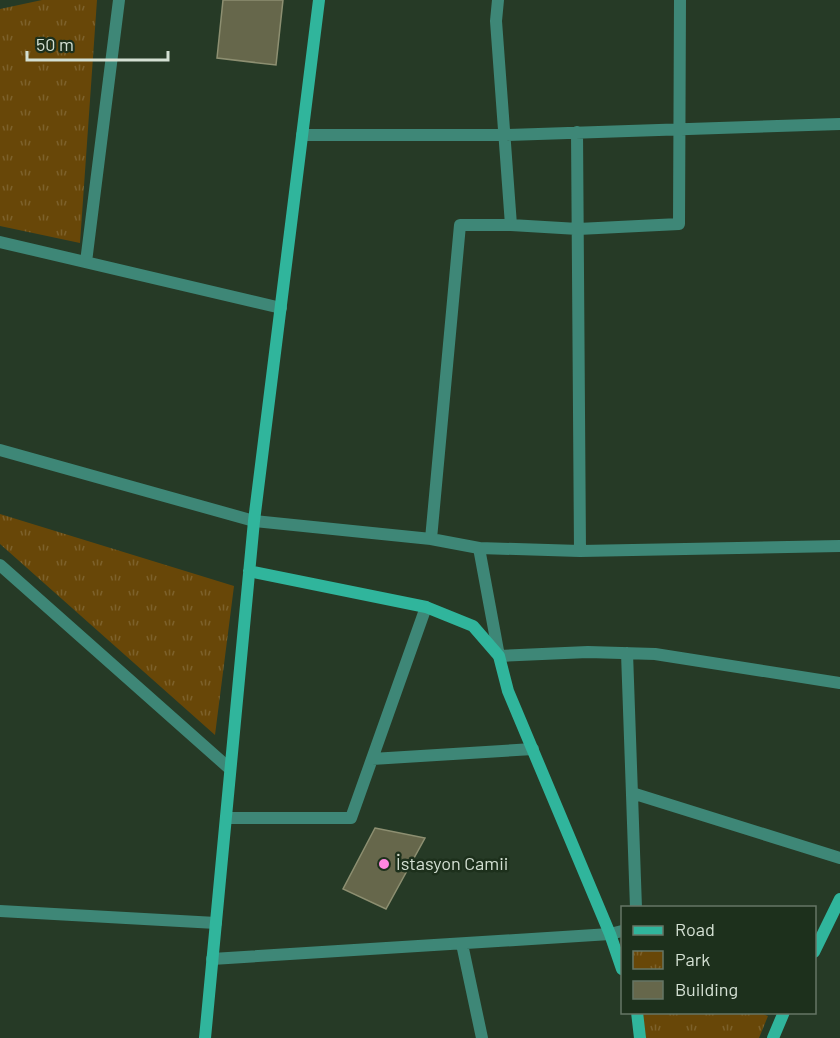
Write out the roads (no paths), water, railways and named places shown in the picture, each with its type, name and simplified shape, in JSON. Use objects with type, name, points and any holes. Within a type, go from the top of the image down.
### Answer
[{"type":"street","points":[[86,262],[119,0]]},
{"type":"street","points":[[205,1038],[254,521],[319,0]]},
{"type":"street","points":[[498,0],[496,21],[511,225]]},
{"type":"street","points":[[430,539],[460,225],[578,229],[679,224],[680,0]]},
{"type":"street","points":[[302,135],[506,135],[840,124]]},
{"type":"street","points":[[577,132],[580,551]]},
{"type":"street","points":[[0,242],[281,308]]},
{"type":"street","points":[[0,450],[254,521],[430,539],[479,548],[580,551],[840,546]]},
{"type":"street","points":[[479,548],[499,656],[508,691],[616,933],[619,952]]},
{"type":"street","points":[[0,565],[230,769]]},
{"type":"street","points":[[249,571],[426,607],[473,626],[499,656]]},
{"type":"street","points":[[226,818],[351,818],[426,607]]},
{"type":"street","points":[[499,656],[588,652],[655,654],[840,682]]},
{"type":"street","points":[[627,653],[636,906]]},
{"type":"street","points":[[372,759],[533,749]]},
{"type":"street","points":[[632,793],[840,858]]},
{"type":"street","points":[[816,948],[840,899]]},
{"type":"street","points":[[0,911],[216,923]]},
{"type":"street","points":[[212,959],[616,933]]},
{"type":"street","points":[[462,944],[482,1038]]},
{"type":"street","points":[[637,1014],[640,1038]]},
{"type":"street","points":[[773,1038],[783,1014]]},
{"type":"place","name":"İstasyon Camii","points":[[384,864]]}]
